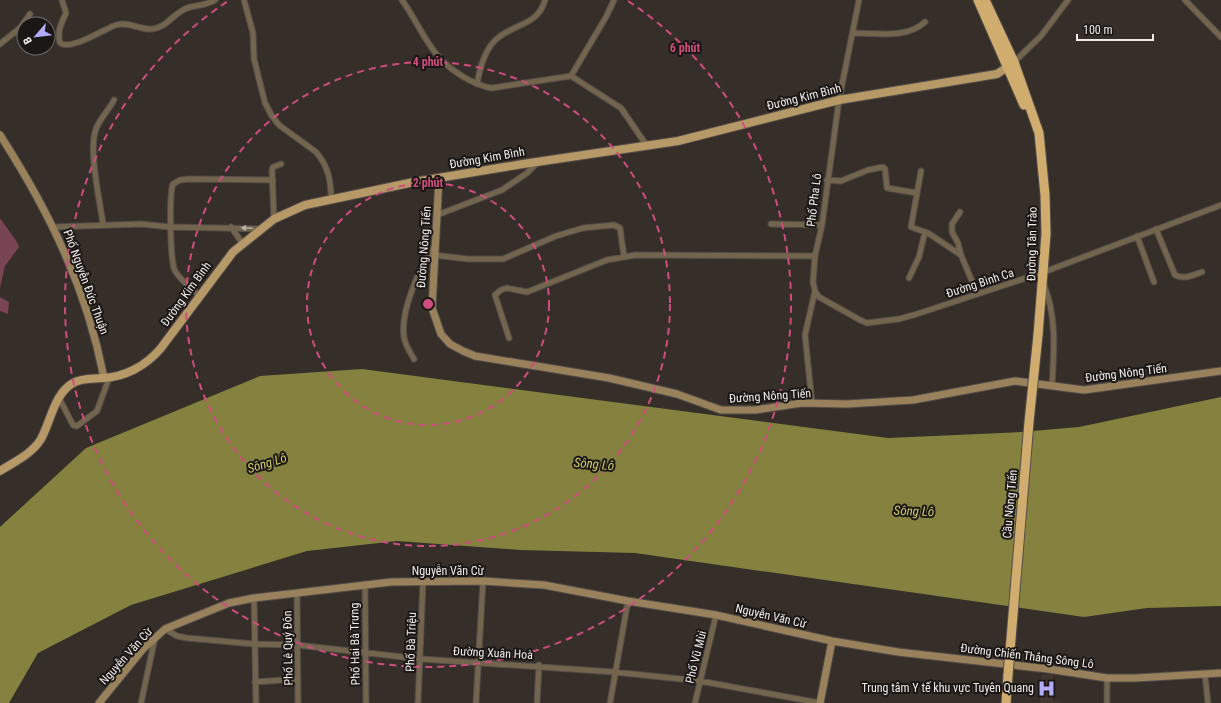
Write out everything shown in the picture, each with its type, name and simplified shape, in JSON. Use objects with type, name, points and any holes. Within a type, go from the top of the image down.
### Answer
[{"type":"highway","name":"Đường Tân Trào","points":[[978,0],[1011,65]]},
{"type":"highway","name":"Đường Tân Trào","points":[[985,0],[1039,133],[1045,196],[1044,272],[1038,335]]},
{"type":"highway","name":"Cầu Nông Tiến","points":[[1006,703],[1028,422],[1038,335]]},
{"type":"main road","name":"Đường Kim Bình","points":[[0,470],[20,459],[41,439],[59,398],[68,387],[80,380],[124,375],[156,354],[223,263],[243,244],[274,219],[305,205],[414,182],[692,138],[839,100],[997,74],[1011,65]]},
{"type":"street","points":[[62,0],[66,12],[60,22],[59,39],[60,43],[64,45],[75,44],[119,24],[154,29],[166,24],[183,10],[208,4],[215,0]]},
{"type":"street","points":[[244,0],[253,33],[254,59],[265,103],[279,125],[316,152],[321,158],[331,180],[331,200]]},
{"type":"street","points":[[402,0],[438,59],[455,73],[484,87],[492,88],[571,76],[621,108],[647,146]]},
{"type":"street","points":[[477,84],[487,53],[492,43],[507,32],[538,15],[542,10],[545,0]]},
{"type":"street","points":[[571,76],[606,17],[614,0]]},
{"type":"street","name":"Phố Pha Lô","points":[[812,403],[805,335],[815,291],[813,282],[815,256],[822,225],[839,100],[859,0]]},
{"type":"street","points":[[1011,65],[1042,36],[1068,0]]},
{"type":"street","points":[[1185,0],[1221,37]]},
{"type":"street","points":[[0,44],[20,28],[30,14]]},
{"type":"street","points":[[853,33],[907,32],[917,29],[925,22]]},
{"type":"street","points":[[103,224],[94,155],[94,135],[98,124],[114,100]]},
{"type":"street","name":"Phố Nguyễn Đức Thuận","points":[[0,136],[28,179],[54,227],[84,304],[107,378]]},
{"type":"street","points":[[437,215],[502,190],[540,161]]},
{"type":"street","points":[[274,219],[273,167],[281,164]]},
{"type":"street","points":[[523,164],[528,171]]},
{"type":"street","points":[[827,180],[841,181],[868,170],[883,167],[885,169],[887,188],[917,193]]},
{"type":"street","points":[[921,172],[911,227],[925,232],[960,256]]},
{"type":"street","name":"Đường Nông Tiến","points":[[439,178],[431,295],[435,321],[441,334],[450,344],[475,356],[609,378],[677,394],[721,410],[755,410],[812,403],[847,404],[913,400],[1015,381],[1084,390],[1221,371]]},
{"type":"street","points":[[200,296],[180,278],[174,269],[170,227],[172,186],[176,181],[190,179],[273,180]]},
{"type":"street","name":"Đường Bình Ca","points":[[815,291],[820,297],[855,319],[867,323],[899,319],[1044,272],[1221,205]]},
{"type":"street","points":[[960,212],[952,228],[958,243],[960,256],[976,293]]},
{"type":"street","points":[[54,227],[103,224],[141,224],[170,227],[232,227],[262,229]]},
{"type":"street","points":[[434,255],[468,259],[504,259],[556,236],[583,228],[614,224],[620,228],[624,257]]},
{"type":"street","points":[[771,224],[822,225]]},
{"type":"street","points":[[232,227],[243,244]]},
{"type":"street","points":[[1156,229],[1175,275],[1186,277],[1202,272]]},
{"type":"street","points":[[909,278],[919,257],[925,232]]},
{"type":"street","points":[[1137,236],[1154,282]]},
{"type":"street","points":[[414,359],[404,338],[403,323],[406,309],[420,270],[435,245]]},
{"type":"street","points":[[509,338],[496,302],[495,295],[497,292],[507,288],[527,292],[607,260],[635,255],[667,257],[722,254],[815,256]]},
{"type":"street","points":[[1043,284],[1051,310],[1053,324],[1054,344],[1052,385]]},
{"type":"street","points":[[59,398],[73,425],[77,426],[97,411],[107,378]]},
{"type":"street","name":"Nguyễn Văn Cừ","points":[[99,703],[123,672],[165,629],[229,603],[254,598],[365,584],[423,581],[483,581],[544,585],[628,601],[716,615],[832,641]]},
{"type":"street","name":"Phố Bà Triệu","points":[[418,703],[423,581]]},
{"type":"street","points":[[476,703],[483,581]]},
{"type":"street","name":"Phố Hai Bà Trưng","points":[[365,584],[366,703]]},
{"type":"street","name":"Phố Lê Quý Đôn","points":[[297,593],[298,703]]},
{"type":"street","points":[[254,598],[256,703]]},
{"type":"street","points":[[610,703],[614,672],[628,601]]},
{"type":"street","name":"Phố Vũ Mùi","points":[[694,703],[716,615]]},
{"type":"street","name":"Đường Xuân Hoà","points":[[165,629],[177,636],[187,638],[254,644],[298,645],[421,659],[539,665],[700,681],[820,703]]},
{"type":"street","points":[[141,703],[155,638]]},
{"type":"street","points":[[820,703],[832,641]]},
{"type":"street","name":"Đường Chiến Thắng Sông Lô","points":[[832,641],[898,652],[1048,669],[1107,678],[1205,675],[1221,673]]},
{"type":"street","points":[[537,703],[539,665]]},
{"type":"street","points":[[1205,675],[1208,703]]},
{"type":"street","points":[[1107,678],[1107,703]]},
{"type":"street","points":[[255,682],[298,679]]},
{"type":"shaded area","points":[[0,218],[19,247],[5,266],[0,288]]},
{"type":"shaded area","points":[[0,297],[9,302],[8,314],[0,311]]},
{"type":"shaded area","name":"Trung tâm Y tế khu vực Tuyên Quang","points":[[1053,674],[1053,701],[1061,703],[1040,703],[1041,675]]},
{"type":"water","name":"Sông Lô","points":[[362,369],[888,438],[1021,432],[1079,427],[1221,397],[1221,606],[1147,608],[1084,617],[635,553],[521,550],[397,541],[307,551],[131,605],[38,653],[9,703],[0,703],[0,527],[86,448],[260,376]]},
{"type":"place","name":"Trung tâm Y tế khu vực Tuyên Quang","points":[[1047,688]]}]
